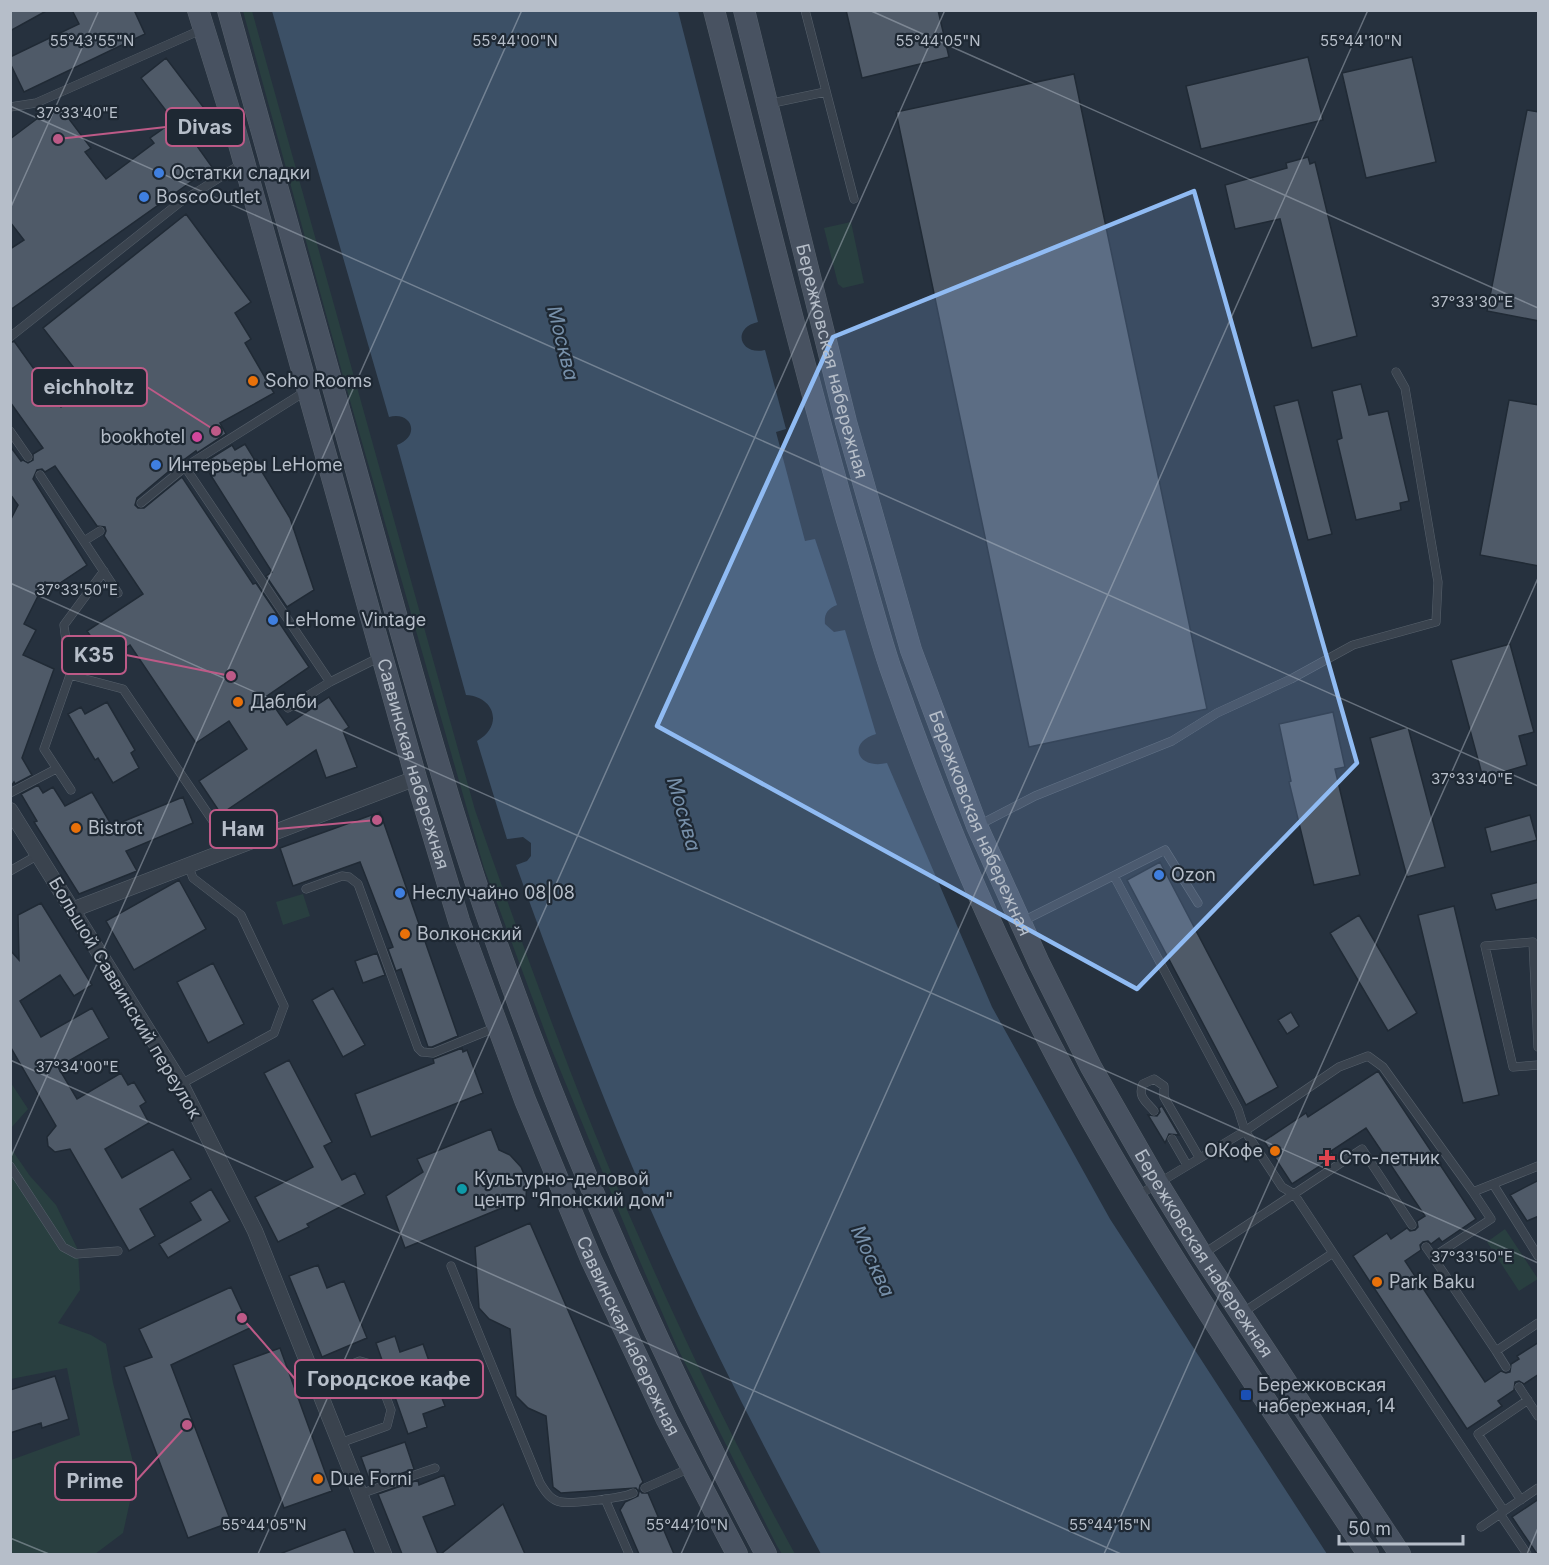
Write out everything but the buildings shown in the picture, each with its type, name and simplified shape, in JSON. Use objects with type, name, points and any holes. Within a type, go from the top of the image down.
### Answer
[{"type":"main road","name":"Саввинская набережная","points":[[228,10],[439,768],[492,930],[549,1084],[617,1246],[695,1416],[766,1554]]},
{"type":"main road","name":"Бережковская набережная","points":[[714,10],[820,426],[889,664],[935,789],[1015,973],[1070,1082],[1135,1197],[1214,1323],[1368,1554]]},
{"type":"main road","name":"Бережковская набережная","points":[[744,10],[846,422],[911,650],[977,826],[1020,922],[1090,1067],[1202,1255],[1400,1554]]},
{"type":"main road","name":"Саввинская набережная","points":[[201,20],[244,163],[416,778],[459,921],[525,1100],[591,1259],[737,1554]]},
{"type":"street","points":[[72,910],[416,778]]},
{"type":"street","name":"Большой Саввинский переулок","points":[[10,810],[181,1084],[255,1231],[384,1554]]},
{"type":"lane","points":[[805,10],[854,199]]},
{"type":"lane","points":[[10,107],[36,102],[201,20]]},
{"type":"lane","points":[[768,104],[825,92]]},
{"type":"lane","points":[[10,337],[179,202],[244,163]]},
{"type":"lane","points":[[977,826],[1035,795],[1172,741],[1217,712],[1291,679],[1353,645],[1436,622],[1438,582],[1405,388],[1396,372]]},
{"type":"lane","points":[[141,503],[185,467],[307,390]]},
{"type":"lane","points":[[10,431],[28,457]]},
{"type":"lane","points":[[185,467],[330,682]]},
{"type":"lane","points":[[40,475],[118,593]]},
{"type":"lane","points":[[84,542],[100,531]]},
{"type":"lane","points":[[71,790],[44,749],[70,675],[64,624],[104,571]]},
{"type":"lane","points":[[288,708],[330,682],[382,657]]},
{"type":"lane","points":[[70,675],[123,689],[232,849]]},
{"type":"lane","points":[[10,793],[56,769]]},
{"type":"lane","points":[[1020,922],[1166,850],[1198,903]]},
{"type":"lane","points":[[10,871],[38,855]]},
{"type":"lane","points":[[181,1084],[274,1033],[284,1006],[241,915],[193,878],[188,865]]},
{"type":"lane","points":[[306,889],[342,876],[349,877],[358,884],[418,1048],[422,1052],[433,1053],[498,1026]]},
{"type":"lane","points":[[1114,876],[1238,1109],[1245,1131],[1282,1187],[1294,1194],[1527,1554]]},
{"type":"lane","points":[[1539,1047],[1533,942],[1485,946],[1513,1067],[1539,1065]]},
{"type":"lane","points":[[1135,1197],[1245,1131],[1339,1067],[1368,1056],[1383,1067],[1491,1219],[1433,1257]]},
{"type":"lane","points":[[1154,1111],[1140,1093],[1143,1084],[1154,1079],[1164,1086],[1164,1097],[1199,1157]]},
{"type":"lane","points":[[1172,1139],[1187,1165]]},
{"type":"lane","points":[[1202,1255],[1362,1149],[1412,1225]]},
{"type":"lane","points":[[10,1166],[63,1247],[76,1254],[118,1251]]},
{"type":"lane","points":[[1473,1192],[1539,1166]]},
{"type":"lane","points":[[1493,1184],[1539,1256]]},
{"type":"lane","points":[[1426,1247],[1506,1367]]},
{"type":"lane","points":[[1241,1314],[1333,1253]]},
{"type":"lane","points":[[451,1266],[540,1483],[547,1495],[560,1502],[605,1499],[633,1493]]},
{"type":"lane","points":[[1496,1351],[1539,1323]]},
{"type":"lane","points":[[314,1380],[360,1360],[374,1365],[391,1410],[387,1426],[340,1443]]},
{"type":"lane","points":[[1519,1387],[1539,1416]]},
{"type":"lane","points":[[1521,1500],[1478,1434],[1528,1400]]},
{"type":"lane","points":[[645,1488],[692,1467]]},
{"type":"lane","points":[[360,1494],[435,1468]]},
{"type":"lane","points":[[1481,1527],[1539,1488]]},
{"type":"lane","points":[[605,1499],[629,1554]]},
{"type":"highlighted area","points":[[1194,191],[1357,763],[1137,989],[657,726],[833,337]]},
{"type":"green space","points":[[243,11],[252,11],[475,810],[514,920],[575,1084],[643,1246],[716,1402],[795,1554],[782,1554],[777,1546],[677,1347],[551,1048],[484,868],[343,376]]},
{"type":"green space","points":[[851,222],[864,283],[843,288],[838,284],[824,228]]},
{"type":"green space","points":[[303,894],[310,916],[283,925],[276,902]]},
{"type":"green space","points":[[11,1083],[28,1109],[10,1128]]},
{"type":"green space","points":[[10,1147],[30,1176],[56,1205],[78,1250],[80,1290],[58,1323],[91,1335],[106,1344],[113,1383],[136,1474],[123,1533],[95,1554],[11,1554],[11,1460],[80,1435],[67,1368],[11,1379]]},
{"type":"green space","points":[[1505,1229],[1538,1279],[1519,1291],[1487,1242]]},
{"type":"water","name":"Москва","points":[[272,11],[678,11],[758,322],[744,330],[742,340],[750,349],[765,350],[786,429],[776,432],[805,541],[815,539],[837,605],[827,612],[825,624],[834,632],[845,630],[876,734],[861,743],[859,754],[869,763],[887,763],[992,1007],[1110,1219],[1327,1554],[821,1554],[758,1435],[679,1274],[585,1050],[516,865],[527,861],[531,856],[531,843],[523,837],[507,839],[477,741],[490,728],[493,721],[492,714],[490,707],[484,701],[466,695],[397,445],[409,436],[411,425],[403,418],[389,417]]},
{"type":"place","name":"Divas","points":[[58,139]]},
{"type":"place","name":"Остатки сладки","points":[[159,173]]},
{"type":"place","name":"BoscoOutlet","points":[[144,197]]},
{"type":"place","name":"Soho Rooms","points":[[253,381]]},
{"type":"place","name":"eichholtz","points":[[216,431]]},
{"type":"place","name":"bookhotel","points":[[197,437]]},
{"type":"place","name":"Интерьеры LeHome","points":[[156,465]]},
{"type":"place","name":"LeHome Vintage","points":[[273,620]]},
{"type":"place","name":"K35","points":[[231,676]]},
{"type":"place","name":"Даблби","points":[[238,702]]},
{"type":"place","name":"Нам","points":[[377,820]]},
{"type":"place","name":"Bistrot","points":[[76,828]]},
{"type":"place","name":"Ozon","points":[[1159,875]]},
{"type":"place","name":"Неслучайно 08|08","points":[[400,893]]},
{"type":"place","name":"Волконский","points":[[405,934]]},
{"type":"place","name":"ОКофе","points":[[1275,1151]]},
{"type":"place","name":"Сто-летник","points":[[1327,1158]]},
{"type":"place","name":"Культурно-деловой центр \"Японский дом\"","points":[[462,1189]]},
{"type":"place","name":"Park Baku","points":[[1377,1282]]},
{"type":"place","name":"Городское кафе","points":[[242,1318]]},
{"type":"place","name":"Бережковская набережная, 14","points":[[1246,1395]]},
{"type":"place","name":"Prime","points":[[187,1425]]},
{"type":"place","name":"Due Forni","points":[[318,1479]]}]
